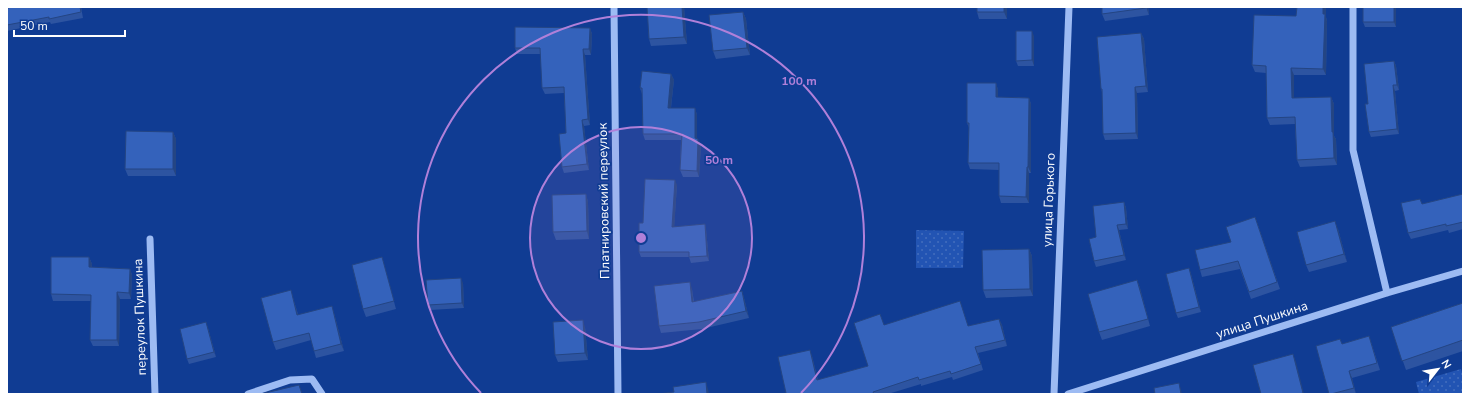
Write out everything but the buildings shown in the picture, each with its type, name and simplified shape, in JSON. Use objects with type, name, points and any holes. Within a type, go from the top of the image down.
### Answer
[{"type":"street","name":"Платнировский переулок","points":[[614,7],[618,394]]},
{"type":"street","name":"улица Горького","points":[[1054,394],[1069,7]]},
{"type":"street","points":[[1352,7],[1353,150],[1387,292]]},
{"type":"street","name":"переулок Пушкина","points":[[150,239],[155,394]]},
{"type":"street","name":"улица Пушкина","points":[[1068,394],[1387,292],[1463,271]]},
{"type":"street","points":[[248,394],[290,380],[312,379],[322,394]]},
{"type":"shaded area","points":[[916,230],[964,231],[963,268],[916,268]]},
{"type":"shaded area","points":[[1461,369],[1463,376],[1463,394],[1419,394],[1416,382]]}]
